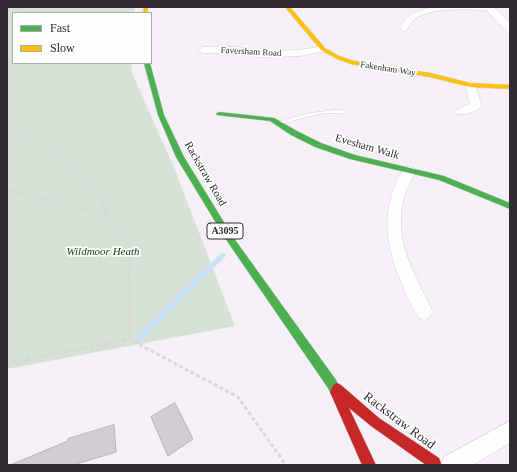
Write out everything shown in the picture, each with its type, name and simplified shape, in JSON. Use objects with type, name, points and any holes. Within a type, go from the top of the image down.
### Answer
[{"type":"street","name":"Fakenham Way","points":[[287,7],[323,49],[337,58],[352,63],[430,75],[470,85],[510,87]]},
{"type":"street","points":[[404,28],[410,18],[427,9],[489,7],[500,17],[510,30]]},
{"type":"street","points":[[500,17],[510,16]]},
{"type":"street","name":"Faversham Road","points":[[203,50],[236,50],[262,54],[300,53],[323,49]]},
{"type":"street","name":"Rackstraw Road","points":[[147,64],[161,115],[177,151],[190,175],[230,238],[332,384],[369,465]]},
{"type":"street","points":[[460,112],[476,106],[470,85]]},
{"type":"street","name":"Evesham Walk","points":[[219,114],[272,119],[294,133],[318,145],[352,157],[441,178],[510,206]]},
{"type":"street","points":[[409,171],[397,198],[394,222],[396,249],[407,282],[424,312]]},
{"type":"street","name":"Rackstraw Road","points":[[332,384],[375,422],[443,464]]},
{"type":"street","points":[[443,464],[510,430]]},
{"type":"street","points":[[422,465],[446,465]]},
{"type":"lane","points":[[279,123],[319,113],[334,111],[342,112]]},
{"type":"path","points":[[7,123],[75,168],[89,183],[129,247],[129,339]]},
{"type":"path","points":[[22,133],[8,160],[8,190],[108,214]]},
{"type":"path","points":[[7,363],[129,339],[238,397],[286,465]]},
{"type":"green space","name":"Wildmoor Heath","points":[[7,7],[135,7],[134,12],[12,12],[12,64],[132,64],[131,71],[175,170],[235,326],[7,369]]},
{"type":"building","points":[[175,403],[193,439],[168,456],[151,417]]},
{"type":"building","points":[[114,425],[116,452],[73,465],[10,465],[68,441],[68,439]]},
{"type":"waterway","points":[[138,339],[223,255]]},
{"type":"traffic: fast","points":[[147,64],[161,115],[180,157],[230,239],[332,384],[336,392]]},
{"type":"traffic: fast","points":[[219,114],[272,119],[294,133],[318,145],[353,157],[441,178],[510,206]]},
{"type":"traffic: slow","points":[[145,12],[146,7]]},
{"type":"traffic: slow","points":[[287,7],[323,49],[337,57],[353,63],[430,75],[470,85],[510,87]]},
{"type":"traffic: jam","points":[[337,389],[375,422],[434,463]]},
{"type":"traffic: jam","points":[[336,392],[369,465]]}]
